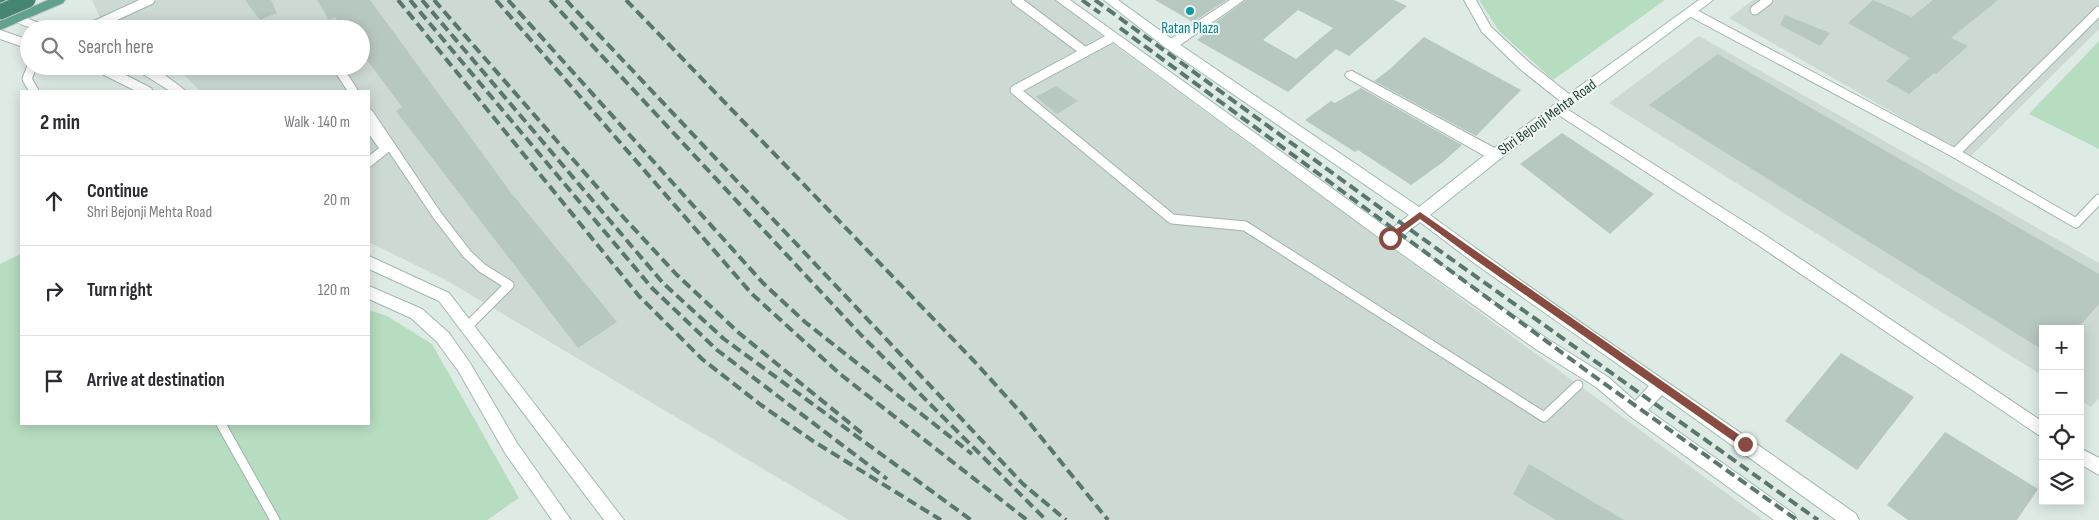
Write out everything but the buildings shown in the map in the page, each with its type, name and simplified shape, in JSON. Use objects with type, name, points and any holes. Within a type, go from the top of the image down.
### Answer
[{"type":"highway","points":[[0,12],[28,0]]},
{"type":"main road","points":[[0,7],[23,20],[59,0]]},
{"type":"main road","points":[[1062,0],[1390,238],[1543,345],[1602,382],[1636,411],[1788,520]]},
{"type":"main road","points":[[1110,0],[1171,45],[1420,215],[1850,520]]},
{"type":"main road","points":[[1171,45],[1238,0]]},
{"type":"main road","points":[[1470,0],[1486,29],[1564,105],[2039,428]]},
{"type":"main road","name":"Shri Bejonji Mehta Road","points":[[1390,238],[1495,155],[1707,0]]},
{"type":"main road","points":[[2,32],[20,23]]},
{"type":"main road","points":[[2,32],[20,40]]},
{"type":"main road","points":[[113,75],[144,90]]},
{"type":"main road","points":[[157,75],[178,90]]},
{"type":"main road","points":[[1352,75],[1495,155]]},
{"type":"main road","points":[[370,262],[444,297],[615,520]]},
{"type":"main road","points":[[370,292],[413,311],[429,323],[450,346],[463,364],[511,448],[562,520]]},
{"type":"main road","points":[[1636,411],[1661,385]]},
{"type":"main road","points":[[2084,458],[2099,467]]},
{"type":"lane","points":[[107,20],[150,0]]},
{"type":"lane","points":[[1016,0],[1084,51]]},
{"type":"lane","points":[[1755,10],[1768,0]]},
{"type":"lane","points":[[1955,153],[2099,10]]},
{"type":"lane","points":[[1690,12],[1955,153],[2076,223],[2099,200]]},
{"type":"lane","points":[[1113,37],[1015,90],[1172,219],[1245,226],[1544,417],[1578,385]]},
{"type":"lane","points":[[29,75],[27,79],[33,90]]},
{"type":"lane","points":[[343,75],[352,90]]},
{"type":"lane","points":[[370,116],[467,254],[482,268],[510,285],[467,327]]},
{"type":"lane","points":[[370,161],[385,149],[370,128],[376,126]]},
{"type":"lane","points":[[222,425],[276,520]]},
{"type":"shaded area","points":[[92,0],[1056,0],[1120,49],[1763,520],[849,520],[444,279],[370,242],[370,90],[199,90],[184,75],[370,75],[370,20],[101,20]]},
{"type":"shaded area","points":[[1753,0],[2099,0],[2099,29],[1970,157],[1729,18]]},
{"type":"shaded area","points":[[1699,36],[2099,263],[2099,398],[2091,407],[2084,403],[2084,325],[2039,325],[2039,373],[1609,103]]},
{"type":"green space","points":[[1479,0],[1665,0],[1553,80],[1499,31]]},
{"type":"green space","points":[[2099,41],[2099,149],[2029,114]]},
{"type":"green space","points":[[20,254],[20,425],[370,425],[370,310],[387,316],[432,344],[519,498],[487,520],[0,520],[0,264]]},
{"type":"railway","points":[[398,0],[639,296],[702,359],[761,405],[813,441],[941,520]]},
{"type":"railway","points":[[410,0],[652,288],[717,350],[887,479]]},
{"type":"railway","points":[[422,0],[663,283],[724,339],[971,520]]},
{"type":"railway","points":[[434,0],[625,219],[676,274],[739,333],[863,434]]},
{"type":"railway","points":[[496,0],[752,294],[840,374],[1027,520]]},
{"type":"railway","points":[[508,0],[763,283],[805,322],[972,454]]},
{"type":"railway","points":[[550,0],[862,336],[1046,520]]},
{"type":"railway","points":[[566,0],[1023,484],[1066,520]]},
{"type":"railway","points":[[626,0],[974,361],[1023,415],[1108,520]]},
{"type":"railway","points":[[1082,0],[1100,13]]},
{"type":"railway","points":[[1095,0],[1419,236],[1818,520]]},
{"type":"railway","points":[[1120,28],[1602,382],[1797,520]]},
{"type":"place","name":"Ratan Plaza","points":[[1190,11]]},
{"type":"route","points":[[1390,238],[1420,215],[1745,444]]}]
